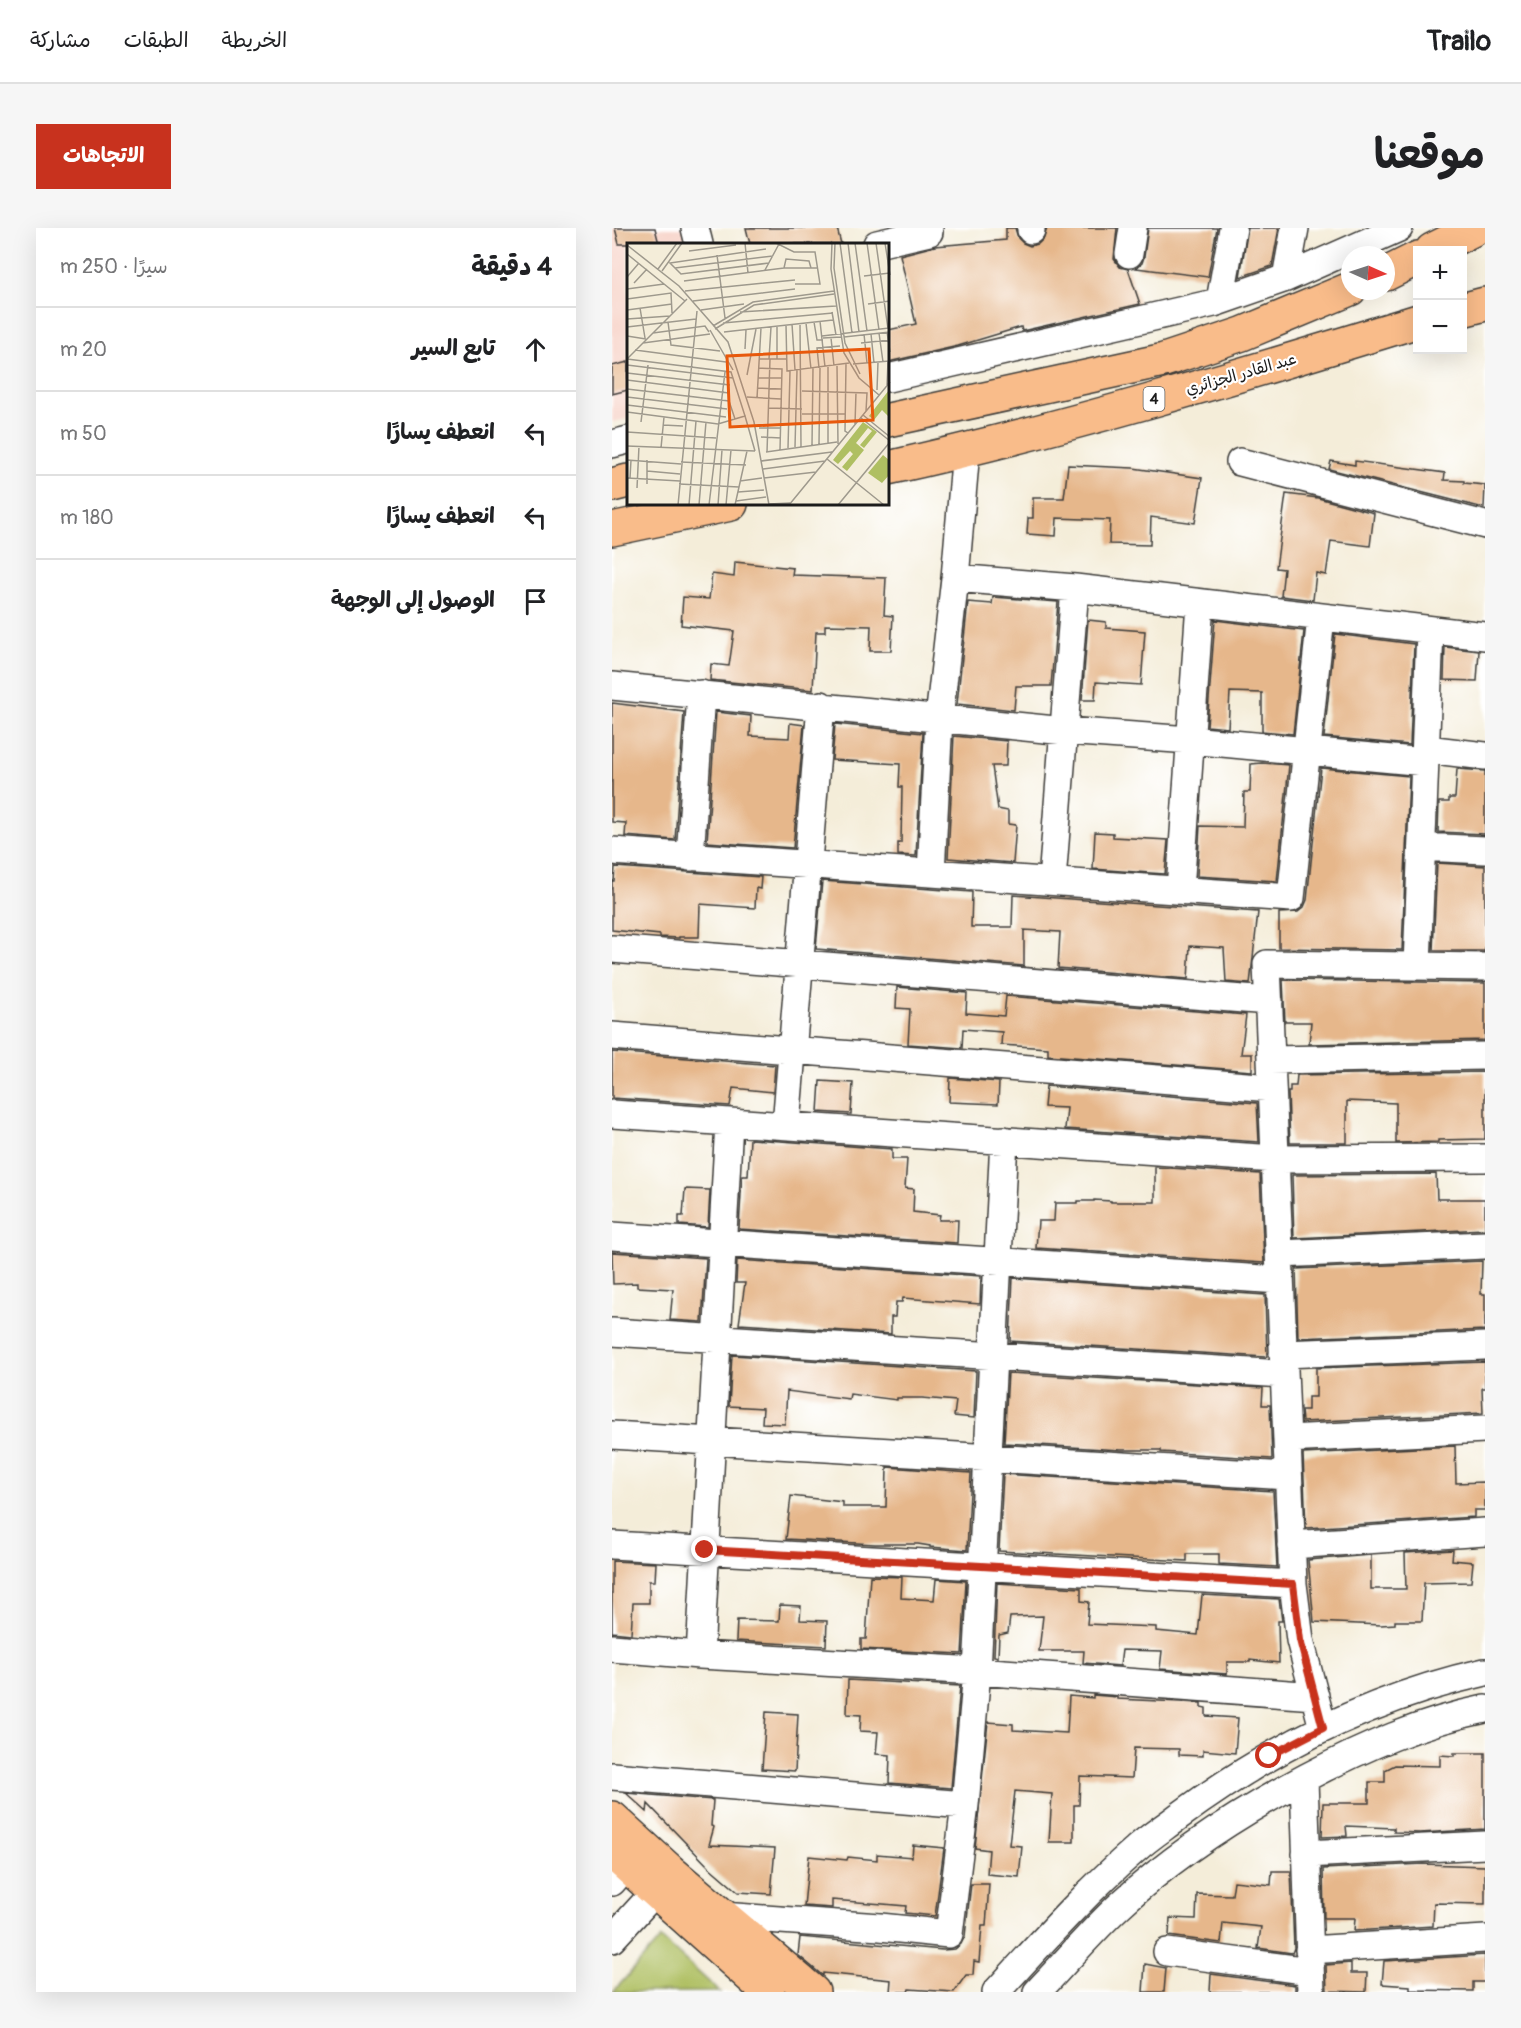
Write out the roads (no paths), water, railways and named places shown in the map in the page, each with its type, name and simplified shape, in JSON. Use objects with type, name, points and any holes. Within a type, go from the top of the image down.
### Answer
[{"type":"main road","points":[[1440,246],[1476,228]]},
{"type":"main road","points":[[1395,270],[1413,260]]},
{"type":"main road","name":"4","points":[[890,420],[1164,360],[1242,334],[1341,293]]},
{"type":"main road","points":[[1467,309],[1485,304]]},
{"type":"main road","name":"عبد القادر الجزائري","points":[[890,468],[966,450],[1269,367],[1413,323]]},
{"type":"main road","points":[[612,485],[627,481]]},
{"type":"main road","points":[[612,529],[721,506]]},
{"type":"main road","points":[[612,1818],[624,1861],[722,1916],[813,1992]]},
{"type":"main road","points":[[663,1881],[768,1992]]},
{"type":"street","points":[[695,228],[699,243]]},
{"type":"street","points":[[881,243],[929,232],[929,228]]},
{"type":"street","points":[[1220,301],[1233,228]]},
{"type":"street","points":[[1286,278],[1295,228]]},
{"type":"street","points":[[890,378],[1220,301],[1286,278],[1399,228]]},
{"type":"street","points":[[612,444],[627,440]]},
{"type":"street","points":[[931,873],[939,719],[955,578],[966,450]]},
{"type":"street","points":[[1240,462],[1485,525]]},
{"type":"street","points":[[955,578],[1075,588],[1485,636]]},
{"type":"street","points":[[1052,881],[1075,588]]},
{"type":"street","points":[[1180,890],[1200,603]]},
{"type":"street","points":[[612,851],[1291,898],[1321,617]]},
{"type":"street","points":[[1417,966],[1430,630]]},
{"type":"street","points":[[612,686],[1065,731],[1308,751],[1485,756]]},
{"type":"street","points":[[690,856],[701,694]]},
{"type":"street","points":[[786,1125],[821,705]]},
{"type":"street","points":[[1422,846],[1485,850]]},
{"type":"street","points":[[612,949],[1269,1000]]},
{"type":"street","points":[[1323,1728],[1300,1640],[1293,1584],[1267,964],[1485,967]]},
{"type":"street","points":[[612,1036],[1272,1088]]},
{"type":"street","points":[[1271,1060],[1485,1056]]},
{"type":"street","points":[[612,1114],[1275,1159],[1485,1158]]},
{"type":"street","points":[[700,1655],[729,1122]]},
{"type":"street","points":[[722,1916],[949,1934],[977,1671],[1004,1140]]},
{"type":"street","points":[[612,1236],[998,1261],[1280,1267],[1485,1245]]},
{"type":"street","points":[[612,1332],[993,1356],[1283,1364],[1485,1346]]},
{"type":"street","points":[[1287,1439],[1485,1429]]},
{"type":"street","points":[[612,1435],[1288,1476]]},
{"type":"street","points":[[1291,1545],[1485,1532]]},
{"type":"street","points":[[612,1545],[1293,1584]]},
{"type":"street","points":[[612,1648],[977,1671],[1314,1696]]},
{"type":"street","points":[[996,1992],[1099,1882],[1137,1847],[1203,1798],[1269,1756],[1323,1728],[1399,1697],[1452,1679],[1485,1672]]},
{"type":"street","points":[[1037,1992],[1119,1906],[1200,1839],[1271,1796],[1395,1734],[1453,1716],[1485,1709]]},
{"type":"street","points":[[612,1776],[964,1804]]},
{"type":"street","points":[[1304,1779],[1310,1971]]},
{"type":"street","points":[[1306,1854],[1485,1845]]},
{"type":"street","points":[[612,1939],[663,1881]]},
{"type":"street","points":[[1099,1882],[1119,1906]]},
{"type":"street","points":[[1167,1952],[1310,1971],[1485,1939]]}]
